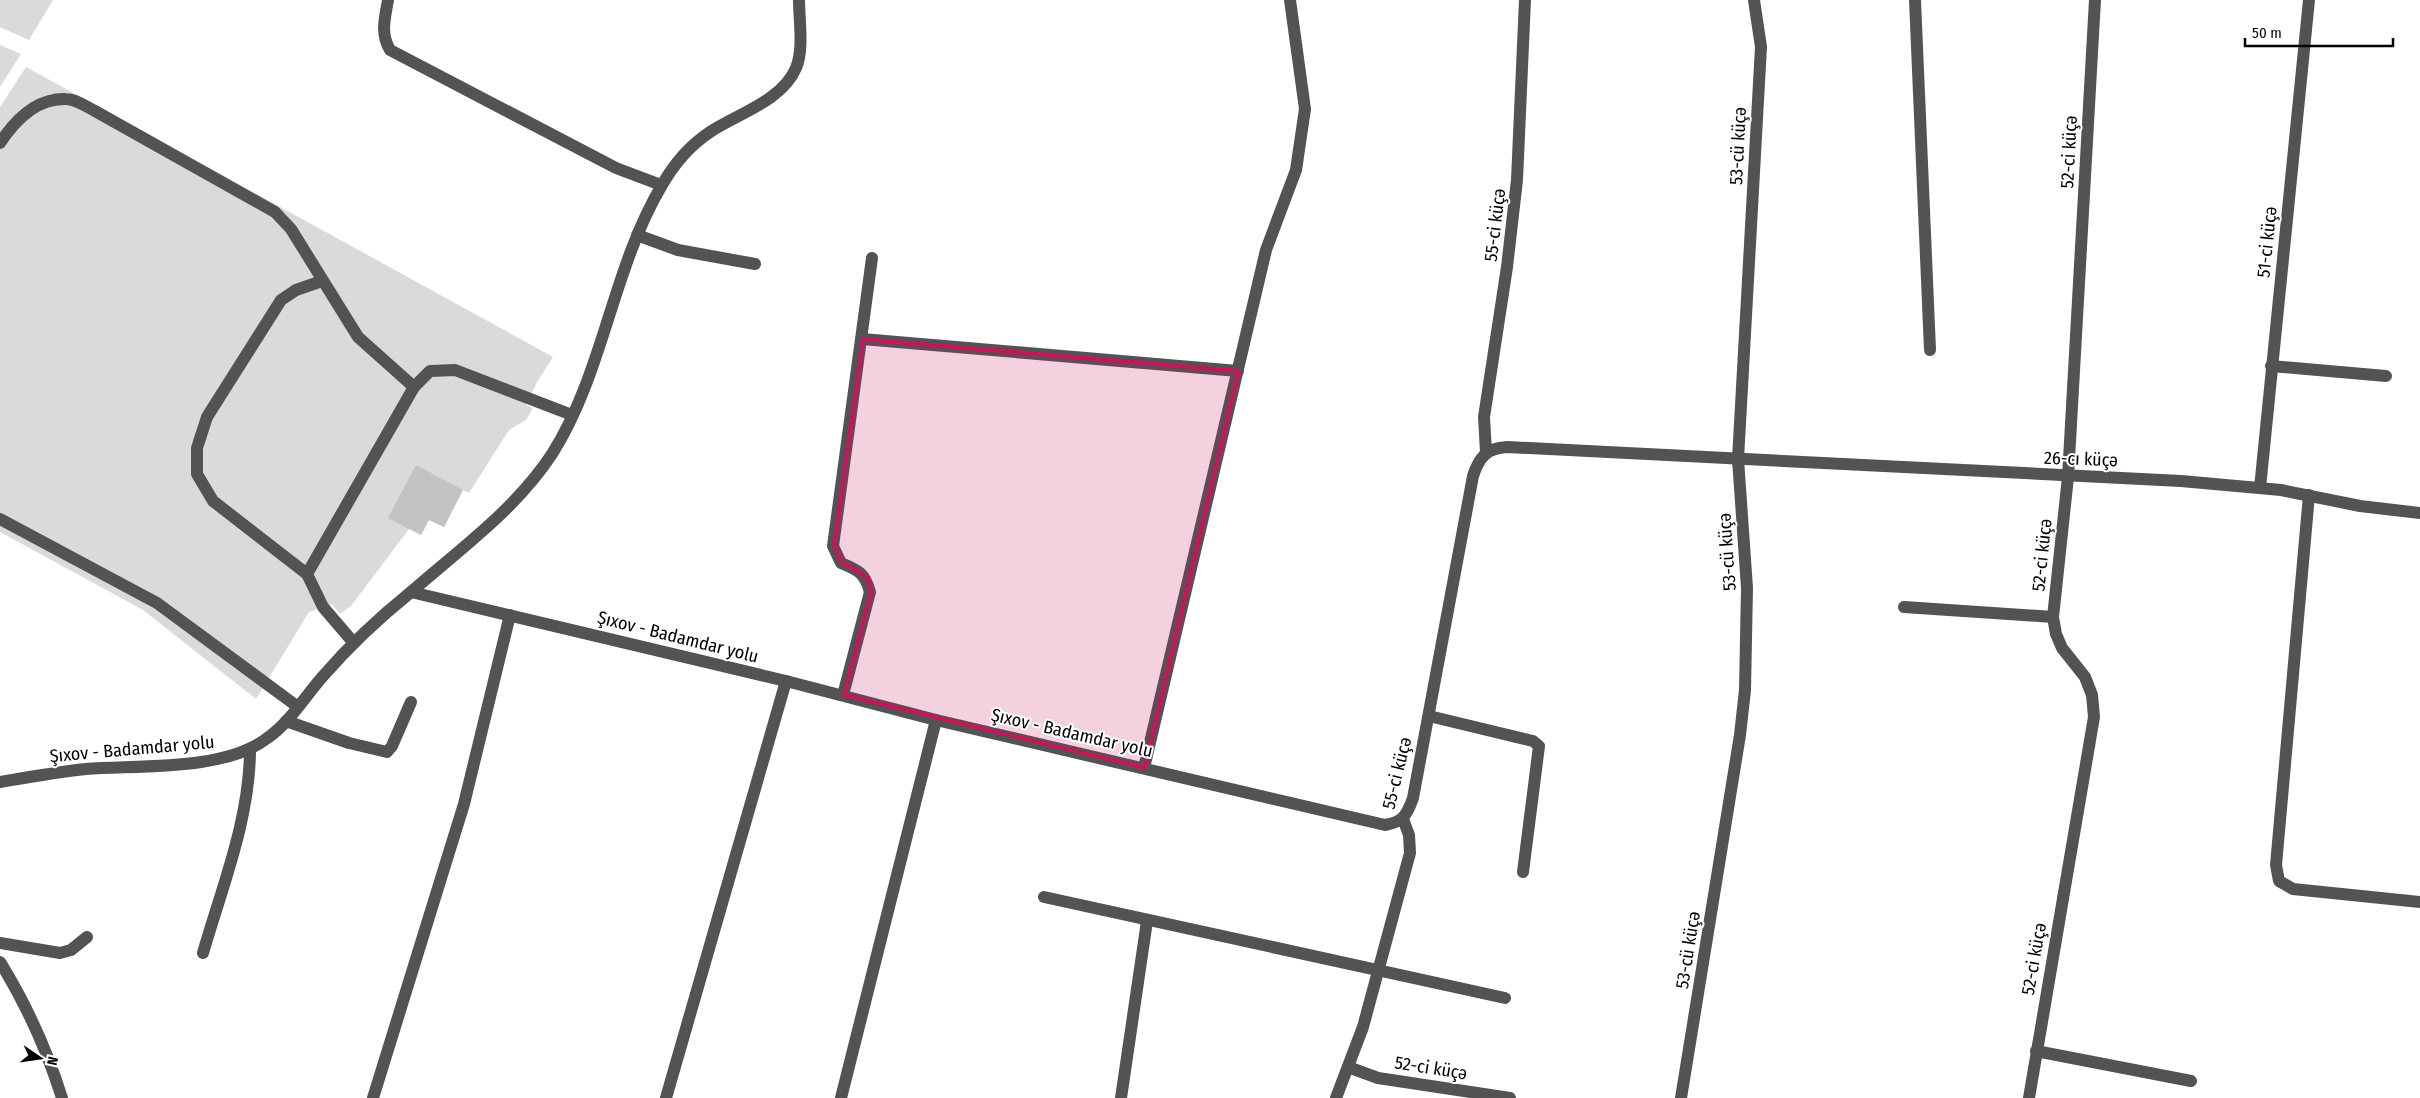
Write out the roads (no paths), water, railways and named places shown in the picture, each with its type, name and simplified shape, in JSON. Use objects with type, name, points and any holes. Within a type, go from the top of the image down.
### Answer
[{"type":"street","points":[[388,0],[383,27],[384,40],[390,50],[616,168],[662,185]]},
{"type":"street","points":[[412,592],[507,508],[552,454],[586,383],[618,283],[637,235],[662,185],[679,160],[693,145],[710,132],[770,97],[785,85],[796,67],[799,50],[799,0]]},
{"type":"street","points":[[1144,768],[1266,250],[1296,170],[1305,108],[1290,0]]},
{"type":"street","name":"55-ci küçə","points":[[1336,1098],[1364,1027],[1410,854],[1409,835],[1403,819],[1413,798],[1473,476],[1478,460],[1486,452],[1484,417],[1518,180],[1525,0]]},
{"type":"street","name":"53-cü küçə","points":[[1681,1098],[1740,735],[1745,690],[1747,588],[1738,459],[1761,47],[1754,0]]},
{"type":"street","points":[[1915,0],[1930,350]]},
{"type":"street","name":"52-ci küçə","points":[[2029,1098],[2094,718],[2092,695],[2085,678],[2062,648],[2056,634],[2053,617],[2068,476],[2095,0]]},
{"type":"street","name":"51-ci küçə","points":[[2260,488],[2309,0]]},
{"type":"street","points":[[0,142],[12,124],[28,110],[47,102],[66,99],[79,103],[275,212],[291,229],[358,337],[414,387]]},
{"type":"street","points":[[637,235],[678,250],[755,264]]},
{"type":"street","points":[[843,695],[870,592],[867,578],[841,563],[832,546],[872,258]]},
{"type":"street","points":[[322,281],[296,290],[281,300],[207,417],[197,448],[198,474],[213,501],[306,574],[323,608],[353,642]]},
{"type":"street","points":[[862,339],[1238,371]]},
{"type":"street","points":[[2271,366],[2386,376]]},
{"type":"street","points":[[306,574],[414,387],[430,371],[455,370],[572,415]]},
{"type":"street","points":[[1486,452],[1498,447],[1507,447],[1738,459]]},
{"type":"street","name":"26-cı küçə","points":[[1738,459],[2181,481],[2260,488],[2309,495],[2392,511],[2420,513]]},
{"type":"street","points":[[2309,495],[2276,865],[2279,881],[2292,889],[2420,902]]},
{"type":"street","points":[[0,519],[157,603],[298,707]]},
{"type":"street","name":"Şıxov - Badamdar yolu","points":[[0,782],[56,772],[201,762],[231,757],[250,749],[267,739],[286,721],[353,642],[412,592],[786,681],[936,720],[1385,824],[1396,823],[1403,819]]},
{"type":"street","points":[[1904,607],[2053,617]]},
{"type":"street","points":[[374,1098],[464,804],[510,615]]},
{"type":"street","points":[[666,1098],[786,681]]},
{"type":"street","points":[[286,721],[349,743],[387,752],[392,746],[410,702]]},
{"type":"street","points":[[1428,716],[1533,741],[1539,746],[1523,872]]},
{"type":"street","points":[[841,1098],[936,720]]},
{"type":"street","points":[[203,953],[246,806],[250,778],[250,749]]},
{"type":"street","points":[[1044,897],[1505,998]]},
{"type":"street","points":[[1121,1098],[1147,921]]},
{"type":"street","points":[[0,944],[60,953],[71,950],[87,937]]},
{"type":"street","points":[[0,962],[31,1019],[53,1067],[62,1098]]},
{"type":"street","points":[[2036,1051],[2192,1081]]},
{"type":"street","name":"52-ci küçə","points":[[1348,1067],[1378,1078],[1510,1098]]},
{"type":"street","points":[[1419,1098],[1422,1085]]}]
